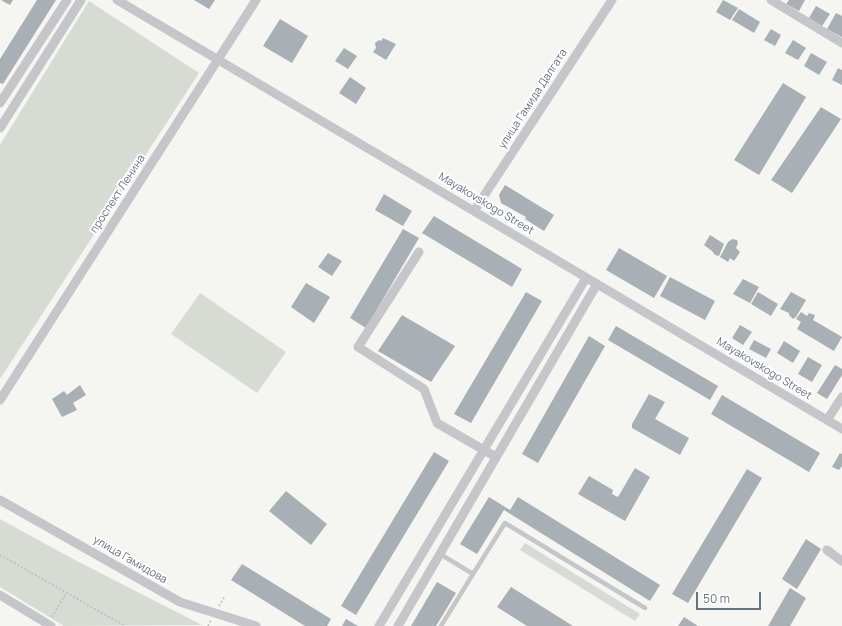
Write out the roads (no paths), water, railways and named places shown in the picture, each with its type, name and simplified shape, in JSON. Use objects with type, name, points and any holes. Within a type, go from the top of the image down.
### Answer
[{"type":"street","points":[[16,102],[2,97],[67,0]]},
{"type":"street","points":[[0,128],[81,0]]},
{"type":"street","name":"Mayakovskogo Street","points":[[117,0],[842,429]]},
{"type":"street","name":"проспект Ленина","points":[[0,400],[256,0]]},
{"type":"street","name":"улица Гамида Далгата","points":[[474,211],[612,0]]},
{"type":"street","points":[[771,0],[842,43]]},
{"type":"street","points":[[419,252],[358,347],[424,389],[437,423],[496,456]]},
{"type":"street","points":[[379,626],[586,278]]},
{"type":"street","points":[[398,626],[597,284]]},
{"type":"street","points":[[827,420],[842,397]]},
{"type":"street","name":"улица Гамидова","points":[[0,500],[180,602],[256,626]]},
{"type":"street","points":[[426,547],[440,554]]},
{"type":"street","points":[[827,550],[842,560]]},
{"type":"street","points":[[0,595],[50,625]]},
{"type":"lane","points":[[441,626],[505,523],[645,608]]},
{"type":"lane","points":[[440,554],[473,574]]}]
